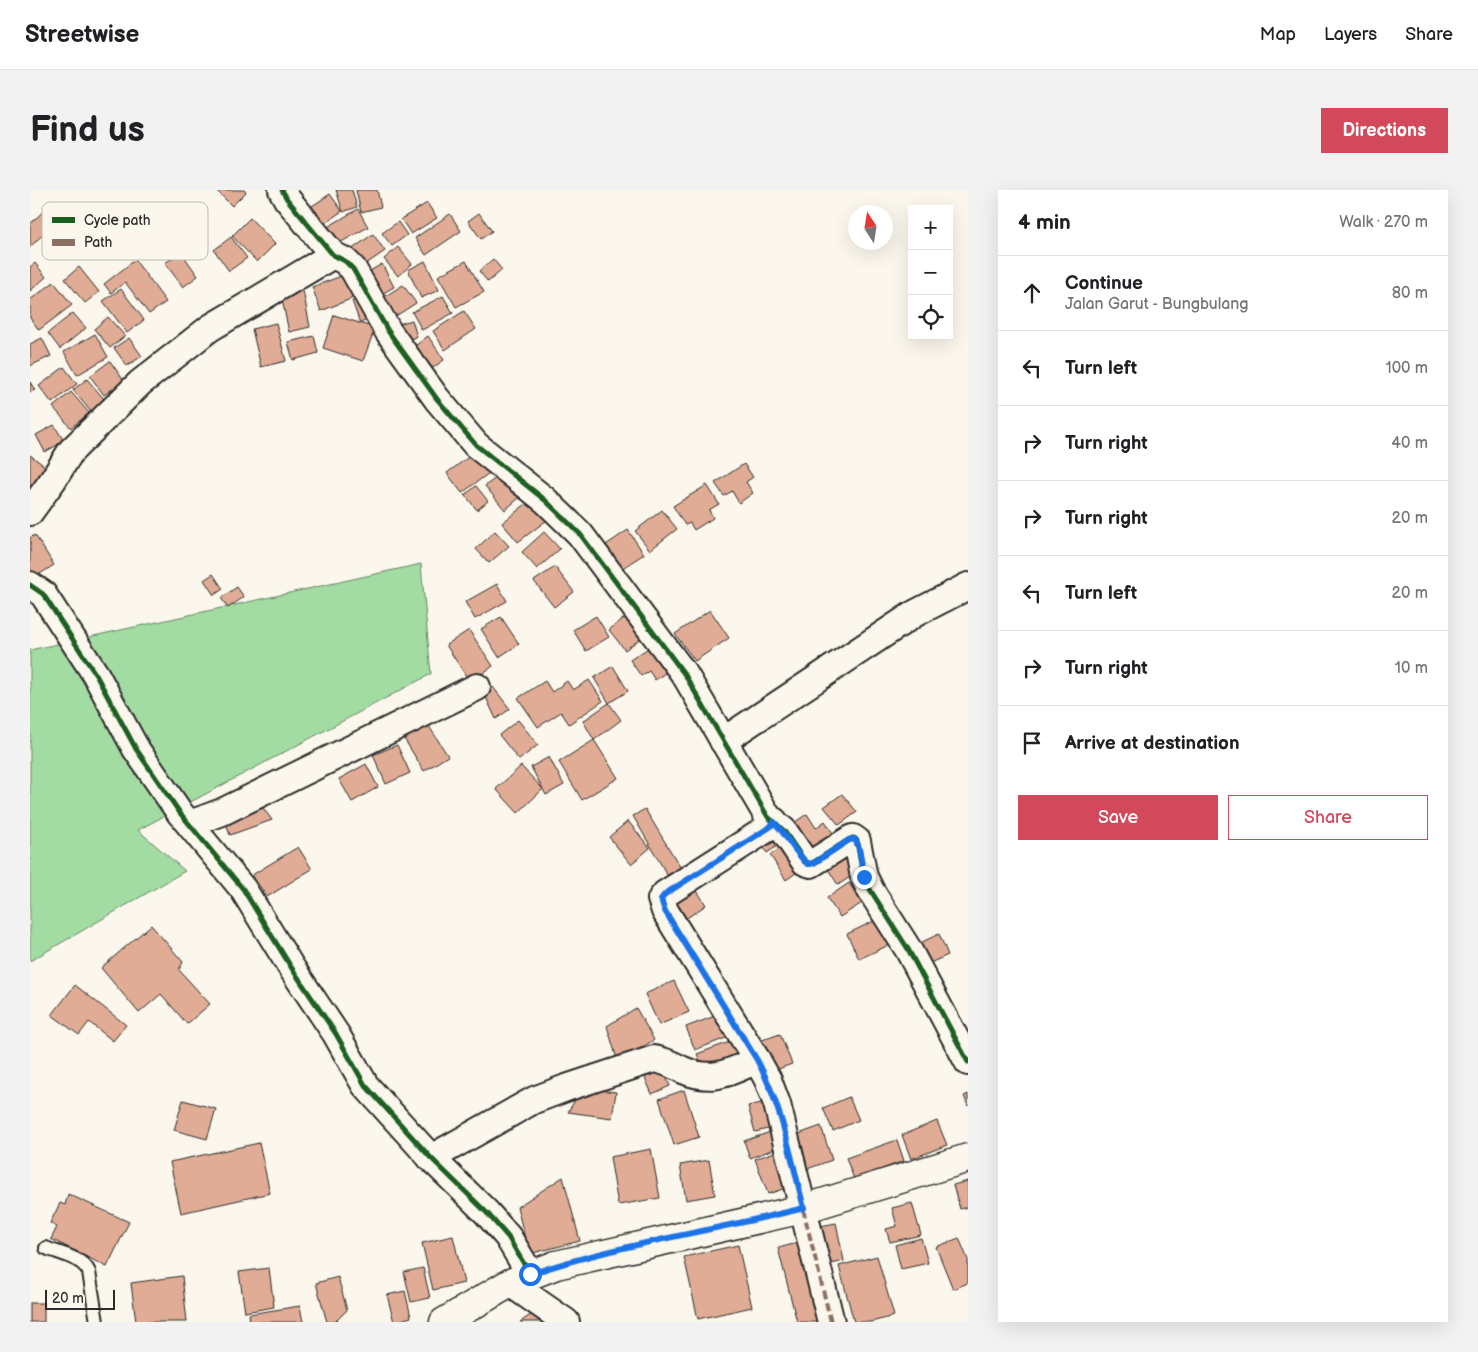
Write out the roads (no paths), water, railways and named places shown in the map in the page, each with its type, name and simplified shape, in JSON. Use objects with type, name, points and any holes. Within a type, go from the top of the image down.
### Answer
[{"type":"main road","points":[[444,1322],[520,1278],[556,1265],[804,1208],[968,1158]]},
{"type":"street","points":[[282,190],[333,255],[345,261],[354,269],[388,331],[437,399],[476,445],[545,500],[580,534],[685,675],[768,817],[784,831],[801,858],[808,864],[814,863],[849,840],[853,838],[857,841],[864,877],[871,892],[908,949],[968,1062]]},
{"type":"street","points":[[30,512],[71,451],[140,383],[210,328],[333,255]]},
{"type":"street","points":[[30,585],[43,594],[96,675],[136,749],[180,812],[243,890],[336,1034],[364,1086],[508,1237],[520,1278],[566,1322]]},
{"type":"street","points":[[722,740],[914,614],[968,586]]},
{"type":"street","points":[[190,824],[222,812],[477,687]]},
{"type":"street","points":[[774,822],[770,827],[665,894],[661,899],[665,911],[768,1080],[777,1104],[831,1322]]},
{"type":"street","points":[[431,1158],[534,1100],[654,1059],[666,1061],[683,1070],[704,1077],[723,1074],[757,1060]]},
{"type":"lane","points":[[46,1248],[86,1265],[89,1272],[97,1322]]}]
